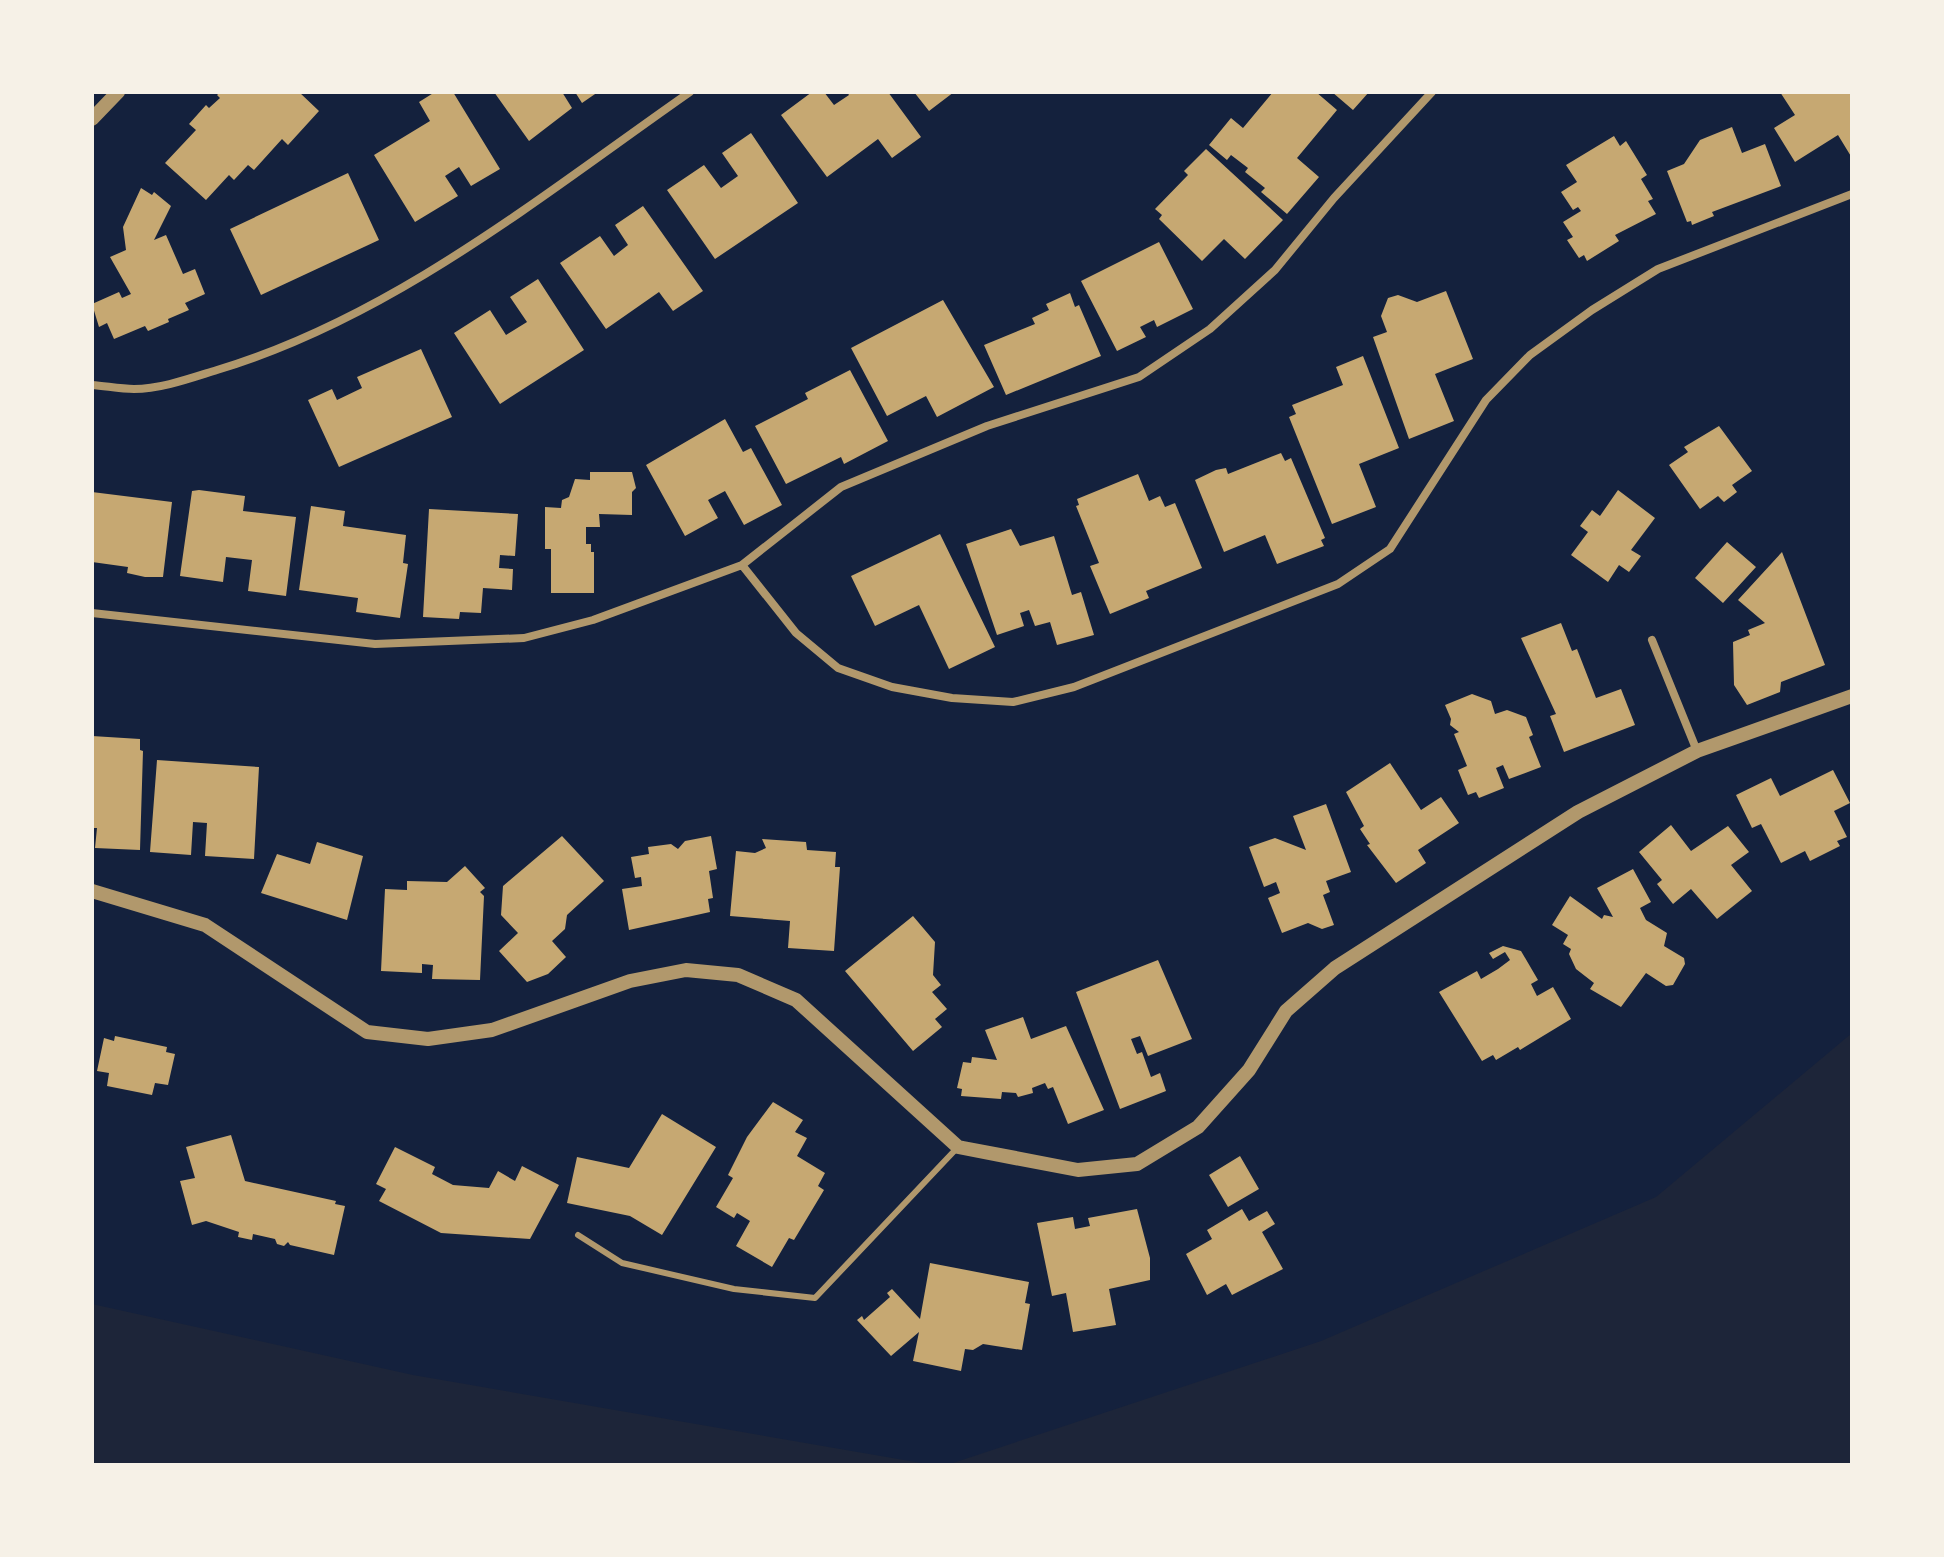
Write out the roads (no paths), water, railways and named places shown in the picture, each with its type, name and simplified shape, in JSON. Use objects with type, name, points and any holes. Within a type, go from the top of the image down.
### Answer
[{"type":"street","points":[[92,119],[118,92]]},
{"type":"street","points":[[92,385],[136,390],[191,378],[262,357],[336,322],[445,264],[690,92]]},
{"type":"street","points":[[92,613],[375,644],[524,638],[593,620],[742,565],[841,487],[987,426],[1139,377],[1210,329],[1275,270],[1334,198],[1432,92]]},
{"type":"street","points":[[742,565],[796,633],[838,668],[892,687],[952,698],[1013,702],[1074,687],[1338,584],[1390,549],[1486,400],[1530,355],[1592,310],[1658,269],[1852,194]]},
{"type":"street","points":[[1652,640],[1697,751]]},
{"type":"street","points":[[92,891],[205,925],[367,1032],[428,1039],[492,1030],[630,981],[686,970],[738,975],[796,1000],[958,1147],[1078,1170],[1137,1164],[1198,1127],[1249,1070],[1286,1011],[1335,968],[1578,812],[1697,751],[1852,696]]},
{"type":"lane","points":[[578,1235],[622,1263],[734,1289],[815,1298],[958,1147]]}]
